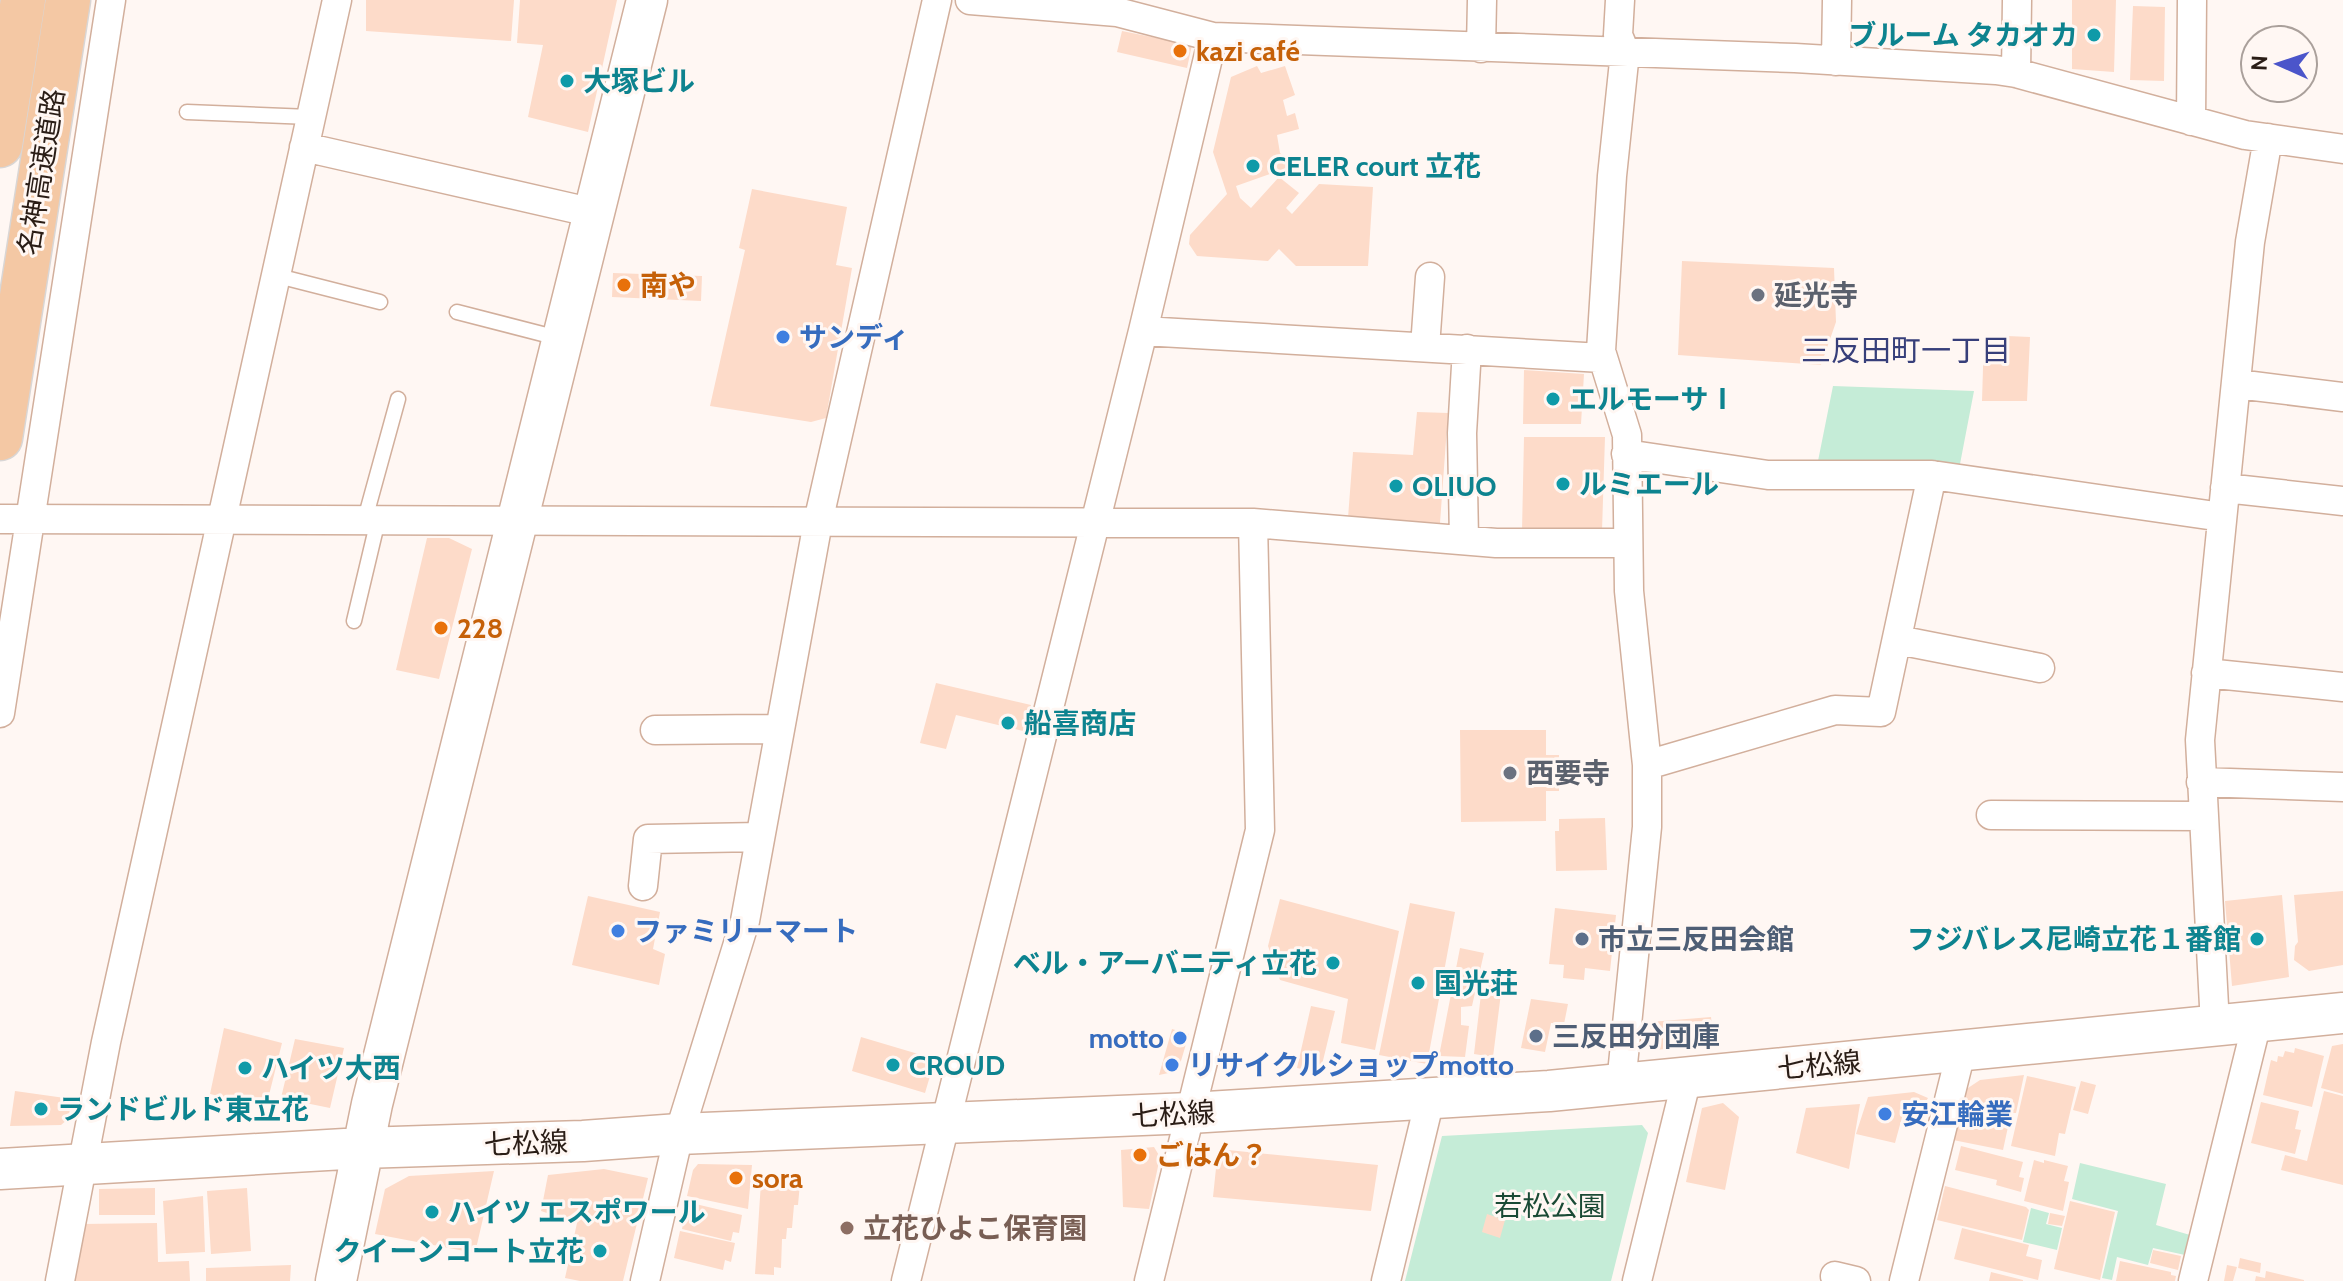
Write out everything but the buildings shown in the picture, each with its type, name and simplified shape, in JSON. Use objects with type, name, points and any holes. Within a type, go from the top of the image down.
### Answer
[{"type":"highway","name":"名神高速道路","points":[[0,145],[23,0]]},
{"type":"highway","name":"名神高速道路","points":[[0,438],[68,0]]},
{"type":"street","points":[[0,713],[111,0]]},
{"type":"street","points":[[60,1281],[109,1027],[337,0]]},
{"type":"street","points":[[336,1281],[362,1148],[647,0]]},
{"type":"street","points":[[645,1281],[679,1134],[735,959],[818,522],[937,0]]},
{"type":"street","points":[[970,0],[1117,12],[1213,37],[1955,66],[2016,73],[2191,121],[2268,138],[2343,149]]},
{"type":"street","points":[[1481,48],[1482,0]]},
{"type":"street","points":[[1620,0],[1618,35],[1625,52],[1612,176],[1602,358],[1627,435],[1629,591],[1647,765],[1647,827],[1621,1084]]},
{"type":"street","points":[[1836,61],[1837,0]]},
{"type":"street","points":[[2016,73],[2017,0]]},
{"type":"street","points":[[2191,121],[2192,0]]},
{"type":"street","points":[[906,1281],[1143,331],[1213,37]]},
{"type":"street","points":[[2215,1025],[2200,740],[2250,242],[2268,138]]},
{"type":"street","points":[[304,147],[594,213]]},
{"type":"street","points":[[1425,347],[1430,277]]},
{"type":"street","points":[[1143,331],[1602,358]]},
{"type":"street","points":[[1464,539],[1462,433],[1467,349]]},
{"type":"street","points":[[2237,384],[2343,397]]},
{"type":"street","points":[[1626,454],[1768,475],[1932,475],[2222,517]]},
{"type":"street","points":[[1647,765],[1835,710],[1881,712],[1932,475]]},
{"type":"street","points":[[2225,488],[2343,501]]},
{"type":"street","points":[[0,519],[1253,523],[1496,543],[1627,543]]},
{"type":"street","points":[[1149,1281],[1260,830],[1253,523]]},
{"type":"street","points":[[1898,640],[2040,668]]},
{"type":"street","points":[[2206,673],[2343,687]]},
{"type":"street","points":[[655,730],[779,729]]},
{"type":"street","points":[[2201,782],[2343,787]]},
{"type":"street","points":[[1991,815],[2203,816]]},
{"type":"street","points":[[643,886],[648,839],[760,837]]},
{"type":"street","name":"七松線","points":[[0,1169],[362,1148],[583,1141],[1430,1099],[1687,1078],[2343,1013]]},
{"type":"street","points":[[2193,1281],[2257,1022]]},
{"type":"street","points":[[1904,1281],[1961,1052]]},
{"type":"street","points":[[1637,1281],[1687,1078]]},
{"type":"street","points":[[1386,1281],[1430,1099]]},
{"type":"lane","points":[[187,112],[310,117]]},
{"type":"lane","points":[[278,276],[380,302]]},
{"type":"lane","points":[[457,312],[563,340]]},
{"type":"lane","points":[[354,621],[398,399]]},
{"type":"green space","points":[[1833,386],[1974,391],[1960,464],[1818,461]]},
{"type":"green space","name":"若松公園","points":[[1642,1125],[1648,1133],[1611,1281],[1405,1281],[1442,1136]]},
{"type":"green space","points":[[2080,1163],[2166,1184],[2156,1225],[2190,1235],[2185,1255],[2153,1248],[2148,1265],[2117,1257],[2112,1280],[2102,1278],[2118,1211],[2072,1199]]},
{"type":"green space","points":[[2031,1208],[2049,1213],[2046,1224],[2062,1228],[2057,1250],[2023,1242]]},
{"type":"place","name":"ブルーム タカオカ","points":[[2094,35]]},
{"type":"place","name":"kazi café","points":[[1180,51]]},
{"type":"place","name":"大塚ビル","points":[[567,81]]},
{"type":"place","name":"CELER court 立花","points":[[1253,166]]},
{"type":"place","name":"南や","points":[[624,285]]},
{"type":"place","name":"延光寺","points":[[1758,295]]},
{"type":"place","name":"サンディ","points":[[783,337]]},
{"type":"place","name":"エルモーサⅠ","points":[[1553,399]]},
{"type":"place","name":"ルミエール","points":[[1563,484]]},
{"type":"place","name":"OLIUO","points":[[1396,486]]},
{"type":"place","name":"228","points":[[441,628]]},
{"type":"place","name":"船喜商店","points":[[1008,723]]},
{"type":"place","name":"西要寺","points":[[1510,773]]},
{"type":"place","name":"ファミリーマート","points":[[618,931]]},
{"type":"place","name":"市立三反田会館","points":[[1582,939]]},
{"type":"place","name":"フジバレス尼崎立花１番館","points":[[2257,939]]},
{"type":"place","name":"ベル・アーバニティ立花","points":[[1333,963]]},
{"type":"place","name":"国光荘","points":[[1418,983]]},
{"type":"place","name":"三反田分団庫","points":[[1536,1036]]},
{"type":"place","name":"motto","points":[[1180,1038]]},
{"type":"place","name":"CROUD","points":[[893,1065]]},
{"type":"place","name":"リサイクルショップmotto","points":[[1172,1065]]},
{"type":"place","name":"ハイツ大西","points":[[245,1068]]},
{"type":"place","name":"ランドビルド東立花","points":[[41,1109]]},
{"type":"place","name":"安江輪業","points":[[1885,1114]]},
{"type":"place","name":"ごはん？","points":[[1140,1155]]},
{"type":"place","name":"sora","points":[[736,1178]]},
{"type":"place","name":"ハイツ エスポワール","points":[[432,1212]]},
{"type":"place","name":"立花ひよこ保育園","points":[[847,1228]]},
{"type":"place","name":"クイーンコート立花","points":[[600,1251]]},
{"type":"district","name":"三反田町一丁目","points":[[1906,351]]}]
